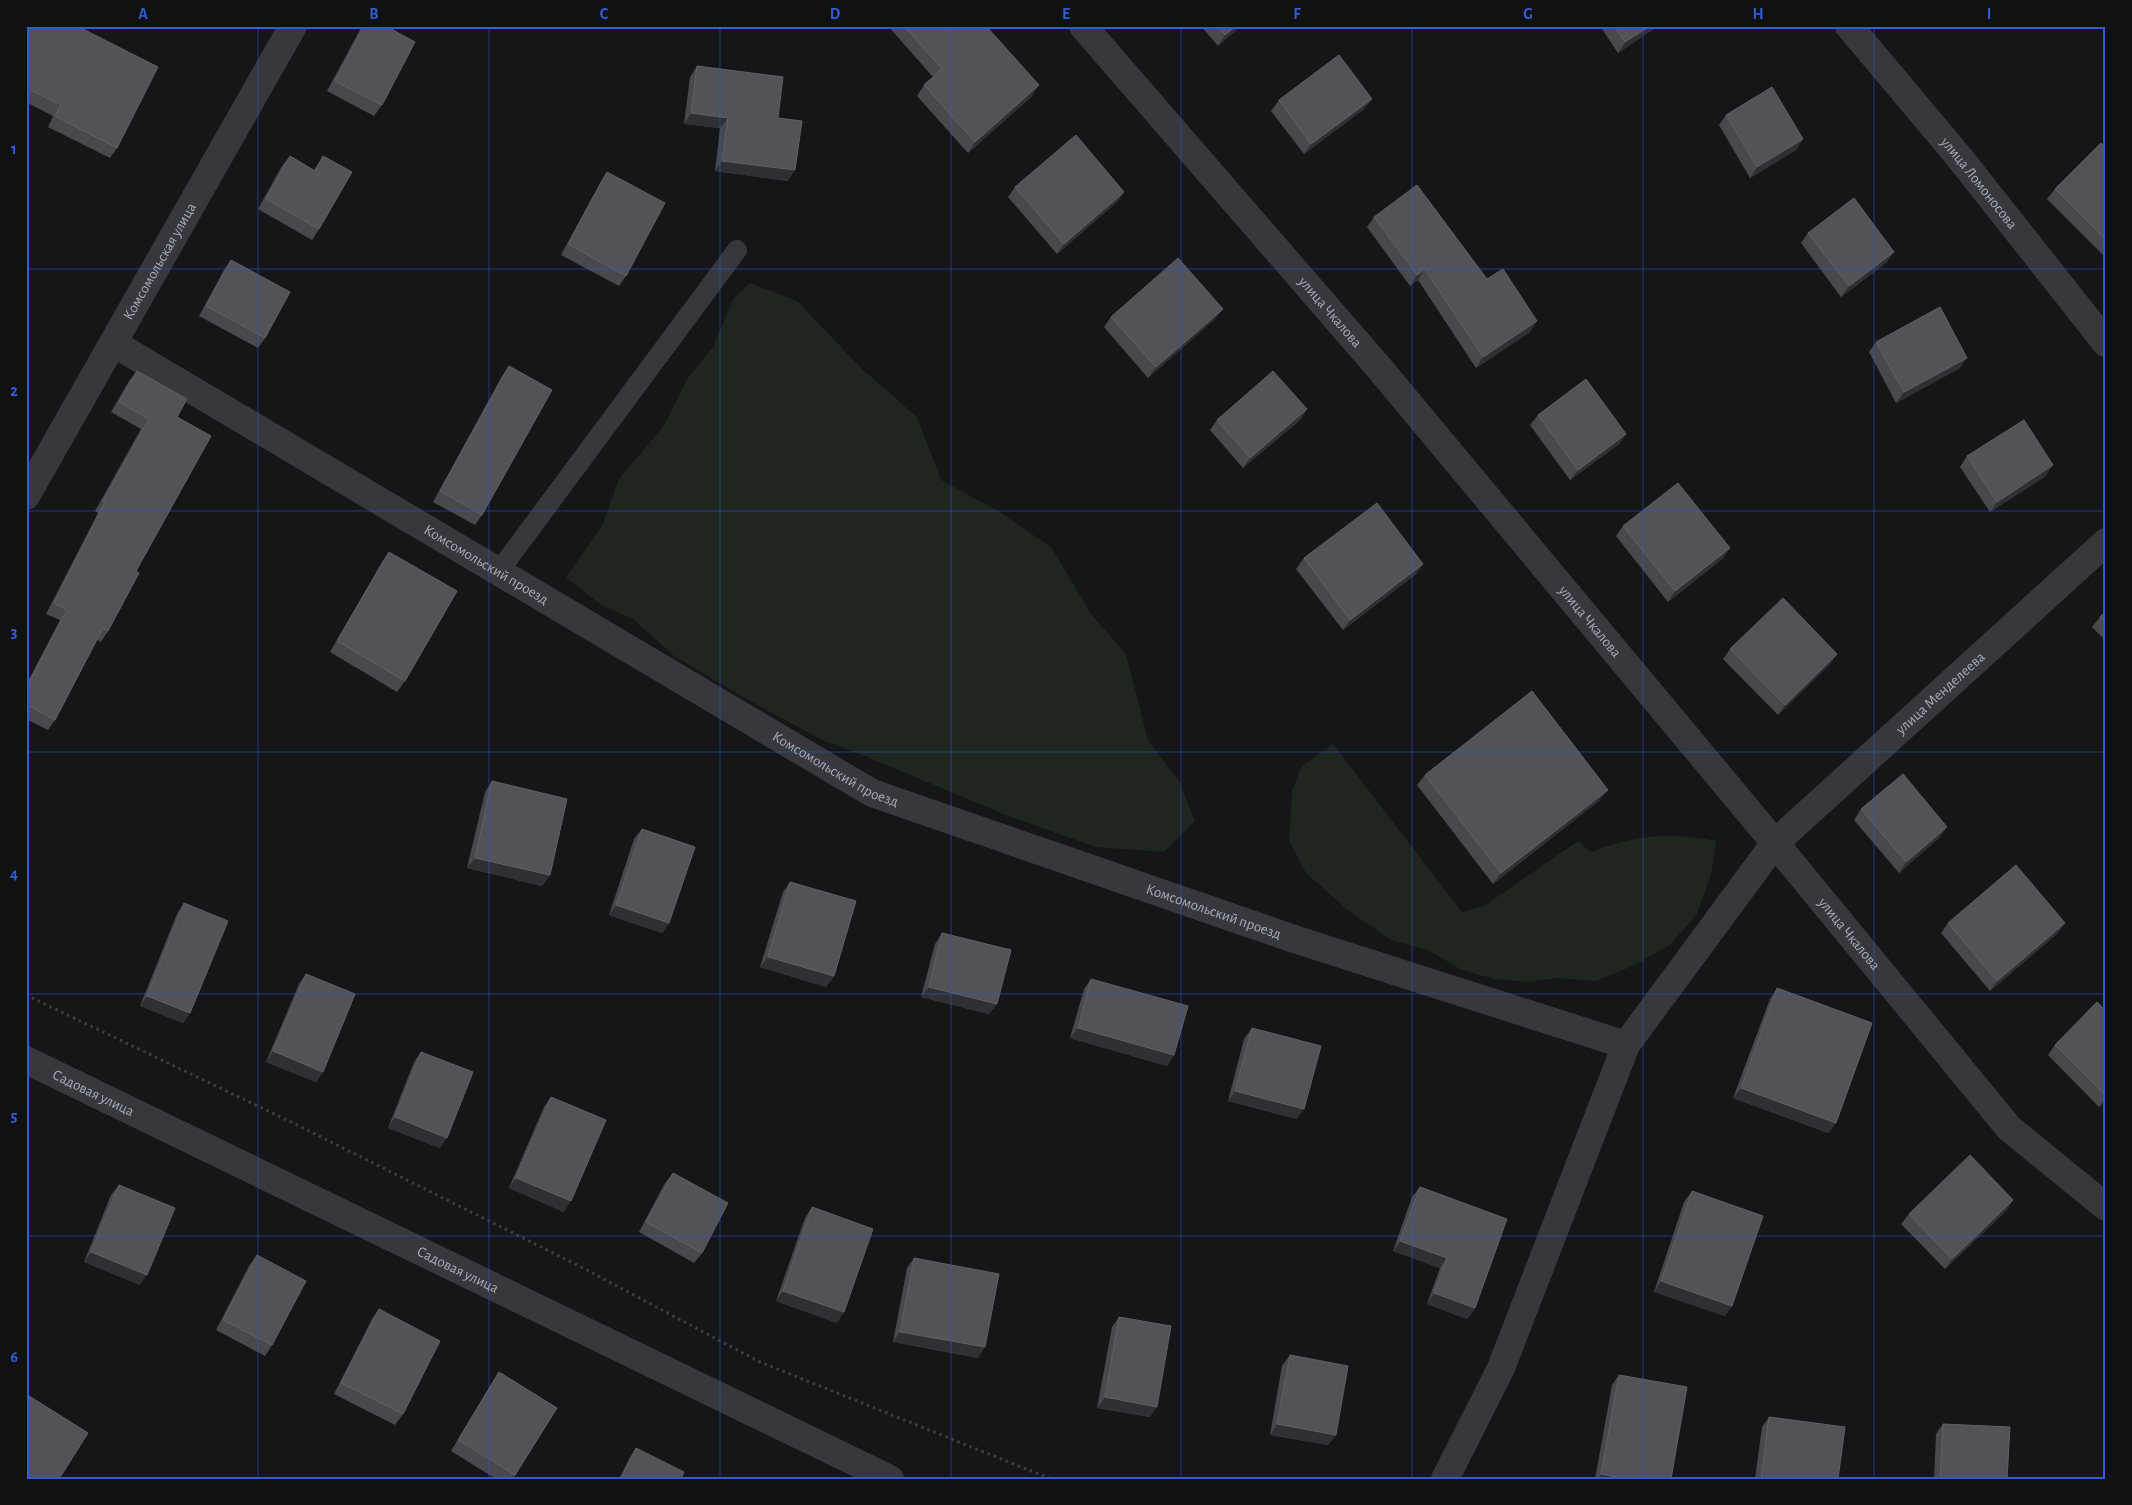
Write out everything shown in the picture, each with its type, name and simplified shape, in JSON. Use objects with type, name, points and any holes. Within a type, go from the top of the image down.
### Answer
[{"type":"street","name":"улица Чкалова","points":[[1083,26],[1380,369],[2010,1128],[2106,1207]]},
{"type":"street","name":"улица Ломоносова","points":[[1849,26],[1959,158],[2106,343]]},
{"type":"street","name":"Комсомольская улица","points":[[26,496],[289,27]]},
{"type":"street","name":"Комсомольский проезд","points":[[113,343],[872,792],[1294,939],[1626,1045]]},
{"type":"street","name":"улица Менделеева","points":[[1444,1479],[1501,1368],[1626,1045],[1775,843],[2106,542]]},
{"type":"street","name":"Садовая улица","points":[[26,1060],[890,1479]]},
{"type":"lane","points":[[499,571],[737,250]]},
{"type":"path","points":[[26,995],[307,1130],[582,1268],[760,1362],[1051,1479]]},
{"type":"shaded area","points":[[750,283],[797,301],[862,369],[917,417],[941,480],[998,511],[1051,547],[1091,614],[1126,654],[1148,740],[1179,781],[1195,821],[1164,852],[1096,847],[1008,816],[822,740],[739,695],[673,655],[633,619],[601,605],[566,577],[602,526],[619,479],[663,427],[687,379],[713,347],[733,299]]},
{"type":"shaded area","points":[[1333,744],[1462,912],[1484,906],[1578,841],[1591,852],[1622,842],[1668,836],[1716,841],[1711,874],[1697,914],[1670,945],[1633,966],[1596,981],[1557,978],[1528,982],[1494,979],[1462,970],[1428,950],[1391,940],[1349,911],[1306,873],[1289,840],[1292,791],[1302,766]]},
{"type":"building","points":[[26,26],[77,26],[158,67],[117,148],[55,116],[61,105],[26,88]]},
{"type":"building","points":[[364,26],[386,26],[415,42],[382,105],[335,81]]},
{"type":"building","points":[[904,26],[986,26],[1039,85],[975,142],[924,85],[942,69]]},
{"type":"building","points":[[1218,26],[1236,26],[1225,35]]},
{"type":"building","points":[[1614,26],[1650,26],[1625,42]]},
{"type":"building","points":[[1339,55],[1372,99],[1311,144],[1279,100]]},
{"type":"building","points":[[697,66],[783,77],[778,118],[802,121],[795,170],[722,161],[728,118],[691,113]]},
{"type":"building","points":[[1772,87],[1803,139],[1757,167],[1726,115]]},
{"type":"building","points":[[1076,135],[1124,192],[1064,244],[1015,187]]},
{"type":"building","points":[[2101,143],[2106,148],[2106,240],[2055,189]]},
{"type":"building","points":[[290,156],[315,171],[323,156],[352,172],[319,229],[266,199]]},
{"type":"building","points":[[607,172],[665,203],[626,276],[568,244]]},
{"type":"building","points":[[1417,185],[1487,279],[1503,269],[1537,321],[1483,357],[1425,269],[1417,275],[1374,217]]},
{"type":"building","points":[[1854,198],[1894,252],[1849,286],[1808,233]]},
{"type":"building","points":[[1178,258],[1223,309],[1156,367],[1111,317]]},
{"type":"building","points":[[231,260],[290,292],[265,338],[206,306]]},
{"type":"building","points":[[1940,307],[1967,358],[1904,392],[1876,342]]},
{"type":"building","points":[[509,366],[552,390],[482,515],[440,491]]},
{"type":"building","points":[[137,371],[187,399],[177,417],[211,436],[136,571],[139,573],[108,631],[103,628],[55,720],[26,704],[26,688],[67,610],[54,603],[105,502],[103,501],[149,419],[119,402]]},
{"type":"building","points":[[1273,371],[1307,409],[1250,458],[1217,420]]},
{"type":"building","points":[[1586,379],[1626,434],[1578,470],[1538,415]]},
{"type":"building","points":[[2024,420],[2053,465],[1997,502],[1967,456]]},
{"type":"building","points":[[1678,483],[1730,548],[1675,591],[1623,526]]},
{"type":"building","points":[[1377,503],[1423,564],[1350,620],[1304,558]]},
{"type":"building","points":[[389,552],[457,591],[405,681],[337,641]]},
{"type":"building","points":[[1783,598],[1837,654],[1785,705],[1730,649]]},
{"type":"building","points":[[2106,611],[2106,623],[2100,617]]},
{"type":"building","points":[[1532,691],[1608,790],[1501,873],[1425,775]]},
{"type":"building","points":[[1903,774],[1947,827],[1906,862],[1861,809]]},
{"type":"building","points":[[492,781],[567,799],[550,875],[475,858]]},
{"type":"building","points":[[642,829],[695,847],[669,923],[616,905]]},
{"type":"building","points":[[2016,865],[2065,923],[1997,981],[1948,923]]},
{"type":"building","points":[[790,882],[856,901],[834,976],[768,957]]},
{"type":"building","points":[[184,903],[228,921],[190,1013],[147,996]]},
{"type":"building","points":[[942,933],[1011,950],[997,1004],[929,987]]},
{"type":"building","points":[[306,974],[355,994],[323,1072],[273,1051]]},
{"type":"building","points":[[1091,979],[1188,1006],[1174,1055],[1078,1028]]},
{"type":"building","points":[[1777,988],[1872,1023],[1836,1123],[1741,1088]]},
{"type":"building","points":[[2097,1002],[2106,1011],[2106,1096],[2055,1045]]},
{"type":"building","points":[[1252,1028],[1321,1046],[1304,1109],[1235,1091]]},
{"type":"building","points":[[421,1052],[473,1072],[447,1138],[395,1117]]},
{"type":"building","points":[[551,1097],[606,1120],[571,1201],[516,1178]]},
{"type":"building","points":[[1970,1155],[2013,1200],[1952,1259],[1909,1214]]},
{"type":"building","points":[[673,1173],[728,1203],[702,1253],[646,1222]]},
{"type":"building","points":[[119,1185],[175,1208],[147,1275],[91,1252]]},
{"type":"building","points":[[1420,1187],[1507,1219],[1475,1308],[1434,1293],[1447,1258],[1400,1241]]},
{"type":"building","points":[[1692,1191],[1763,1216],[1732,1306],[1661,1281]]},
{"type":"building","points":[[812,1207],[873,1229],[844,1312],[783,1291]]},
{"type":"building","points":[[257,1255],[306,1281],[272,1345],[223,1320]]},
{"type":"building","points":[[914,1258],[999,1274],[985,1347],[900,1332]]},
{"type":"building","points":[[379,1309],[440,1341],[403,1414],[341,1383]]},
{"type":"building","points":[[1119,1317],[1171,1326],[1157,1407],[1105,1397]]},
{"type":"building","points":[[1290,1355],[1348,1366],[1336,1435],[1277,1424]]},
{"type":"building","points":[[499,1372],[557,1408],[515,1475],[458,1440]]},
{"type":"building","points":[[1619,1375],[1687,1387],[1671,1479],[1626,1479],[1601,1474]]},
{"type":"building","points":[[26,1394],[88,1433],[59,1479],[26,1479]]},
{"type":"building","points":[[1769,1417],[1845,1427],[1838,1479],[1761,1479]]},
{"type":"building","points":[[1943,1424],[2010,1427],[2007,1479],[1940,1479]]},
{"type":"building","points":[[636,1448],[684,1472],[681,1479],[621,1479]]}]
